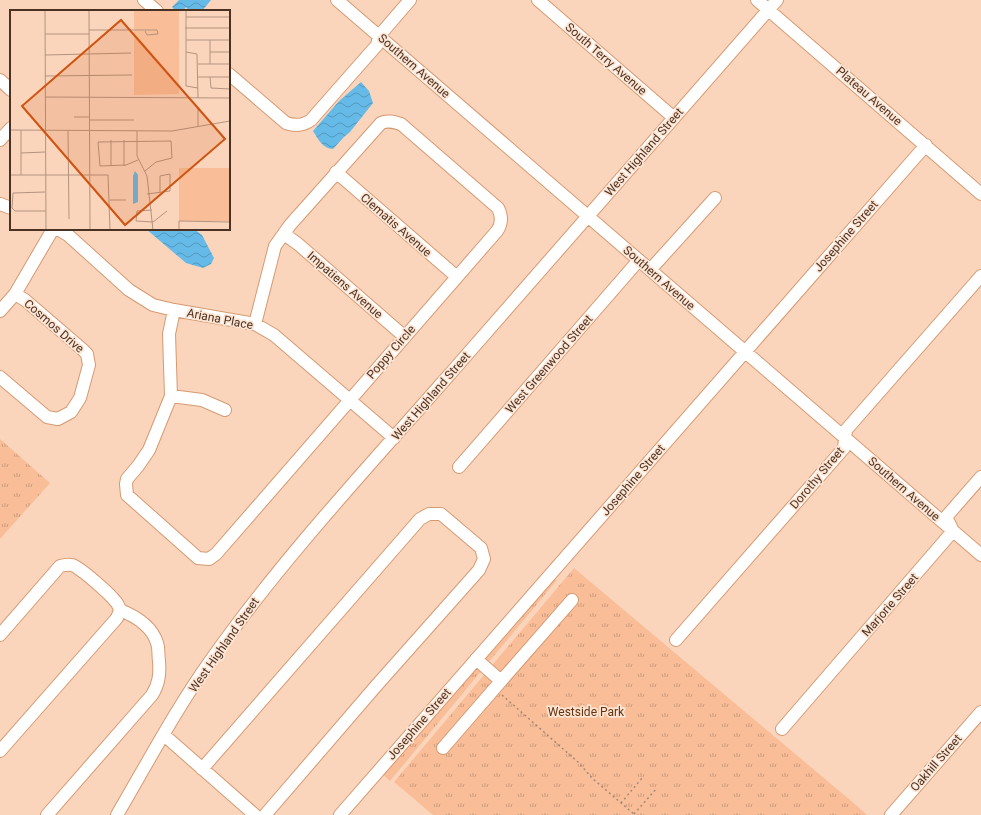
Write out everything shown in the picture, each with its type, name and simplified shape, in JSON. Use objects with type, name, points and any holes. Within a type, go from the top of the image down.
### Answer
[{"type":"street","points":[[144,0],[156,10]]},
{"type":"street","name":"Southern Avenue","points":[[337,0],[981,555]]},
{"type":"street","points":[[230,75],[282,120],[292,125],[305,124],[311,120],[377,45],[379,36],[410,0]]},
{"type":"street","name":"South Terry Avenue","points":[[538,0],[674,117]]},
{"type":"street","name":"Plateau Avenue","points":[[757,0],[981,194]]},
{"type":"street","name":"West Highland Street","points":[[117,815],[164,735],[211,660],[254,601],[290,557],[777,0]]},
{"type":"street","points":[[0,80],[10,89]]},
{"type":"street","name":"Poppy Circle","points":[[174,310],[169,334],[171,396],[149,450],[127,479],[126,490],[128,495],[139,506],[198,558],[208,559],[216,554],[501,226],[498,208],[401,124],[386,121],[377,126],[284,234],[273,252],[255,324]]},
{"type":"street","points":[[0,140],[10,129]]},
{"type":"street","name":"Josephine Street","points":[[340,815],[926,145]]},
{"type":"street","name":"Clematis Avenue","points":[[336,172],[457,277]]},
{"type":"street","points":[[650,270],[715,198]]},
{"type":"street","points":[[0,204],[10,208]]},
{"type":"street","name":"Cosmos Drive","points":[[0,311],[15,294],[52,230]]},
{"type":"street","name":"Ariana Place","points":[[60,230],[68,235],[129,290],[153,305],[255,324],[280,340],[394,438]]},
{"type":"street","name":"Impatiens Avenue","points":[[284,234],[298,244],[405,337]]},
{"type":"street","name":"West Greenwood Street","points":[[460,467],[639,260]]},
{"type":"street","name":"Dorothy Street","points":[[676,640],[844,448],[846,430],[981,276]]},
{"type":"street","name":"Cosmos Drive","points":[[0,377],[47,417],[58,419],[71,412],[80,398],[89,365],[87,354],[82,349],[25,300],[15,294]]},
{"type":"street","points":[[171,396],[202,400],[225,410]]},
{"type":"street","points":[[953,531],[946,517],[981,477]]},
{"type":"street","points":[[202,769],[420,519],[429,514],[441,514],[481,548],[484,559],[479,570],[376,686],[265,815]]},
{"type":"street","name":"Marjorie Street","points":[[782,729],[953,531]]},
{"type":"street","points":[[0,635],[60,566],[66,564],[74,565],[94,582],[118,603],[120,610],[117,618],[0,751]]},
{"type":"street","points":[[443,748],[572,600]]},
{"type":"street","points":[[47,815],[156,688],[159,679],[159,672],[157,644],[154,636],[138,619],[131,614],[120,610]]},
{"type":"street","points":[[476,659],[498,685]]},
{"type":"street","name":"Oakhill Street","points":[[891,815],[981,712]]},
{"type":"street","points":[[164,735],[255,815]]},
{"type":"path","points":[[498,685],[579,762],[592,778],[634,815],[657,788]]},
{"type":"path","points":[[621,803],[643,777]]},
{"type":"green space","points":[[0,439],[50,483],[0,539]]},
{"type":"green space","name":"Westside Park","points":[[574,568],[867,815],[433,815],[394,782]]},
{"type":"green space","points":[[554,578],[557,580],[390,781],[382,774]]},
{"type":"water","points":[[179,0],[211,0],[203,10],[188,10],[186,7],[184,10],[175,10],[172,7]]},
{"type":"water","points":[[361,82],[369,91],[373,103],[350,132],[333,149],[329,149],[321,143],[313,131],[339,101]]},
{"type":"water","points":[[147,230],[195,230],[202,235],[214,258],[211,264],[203,268],[186,263]]}]
